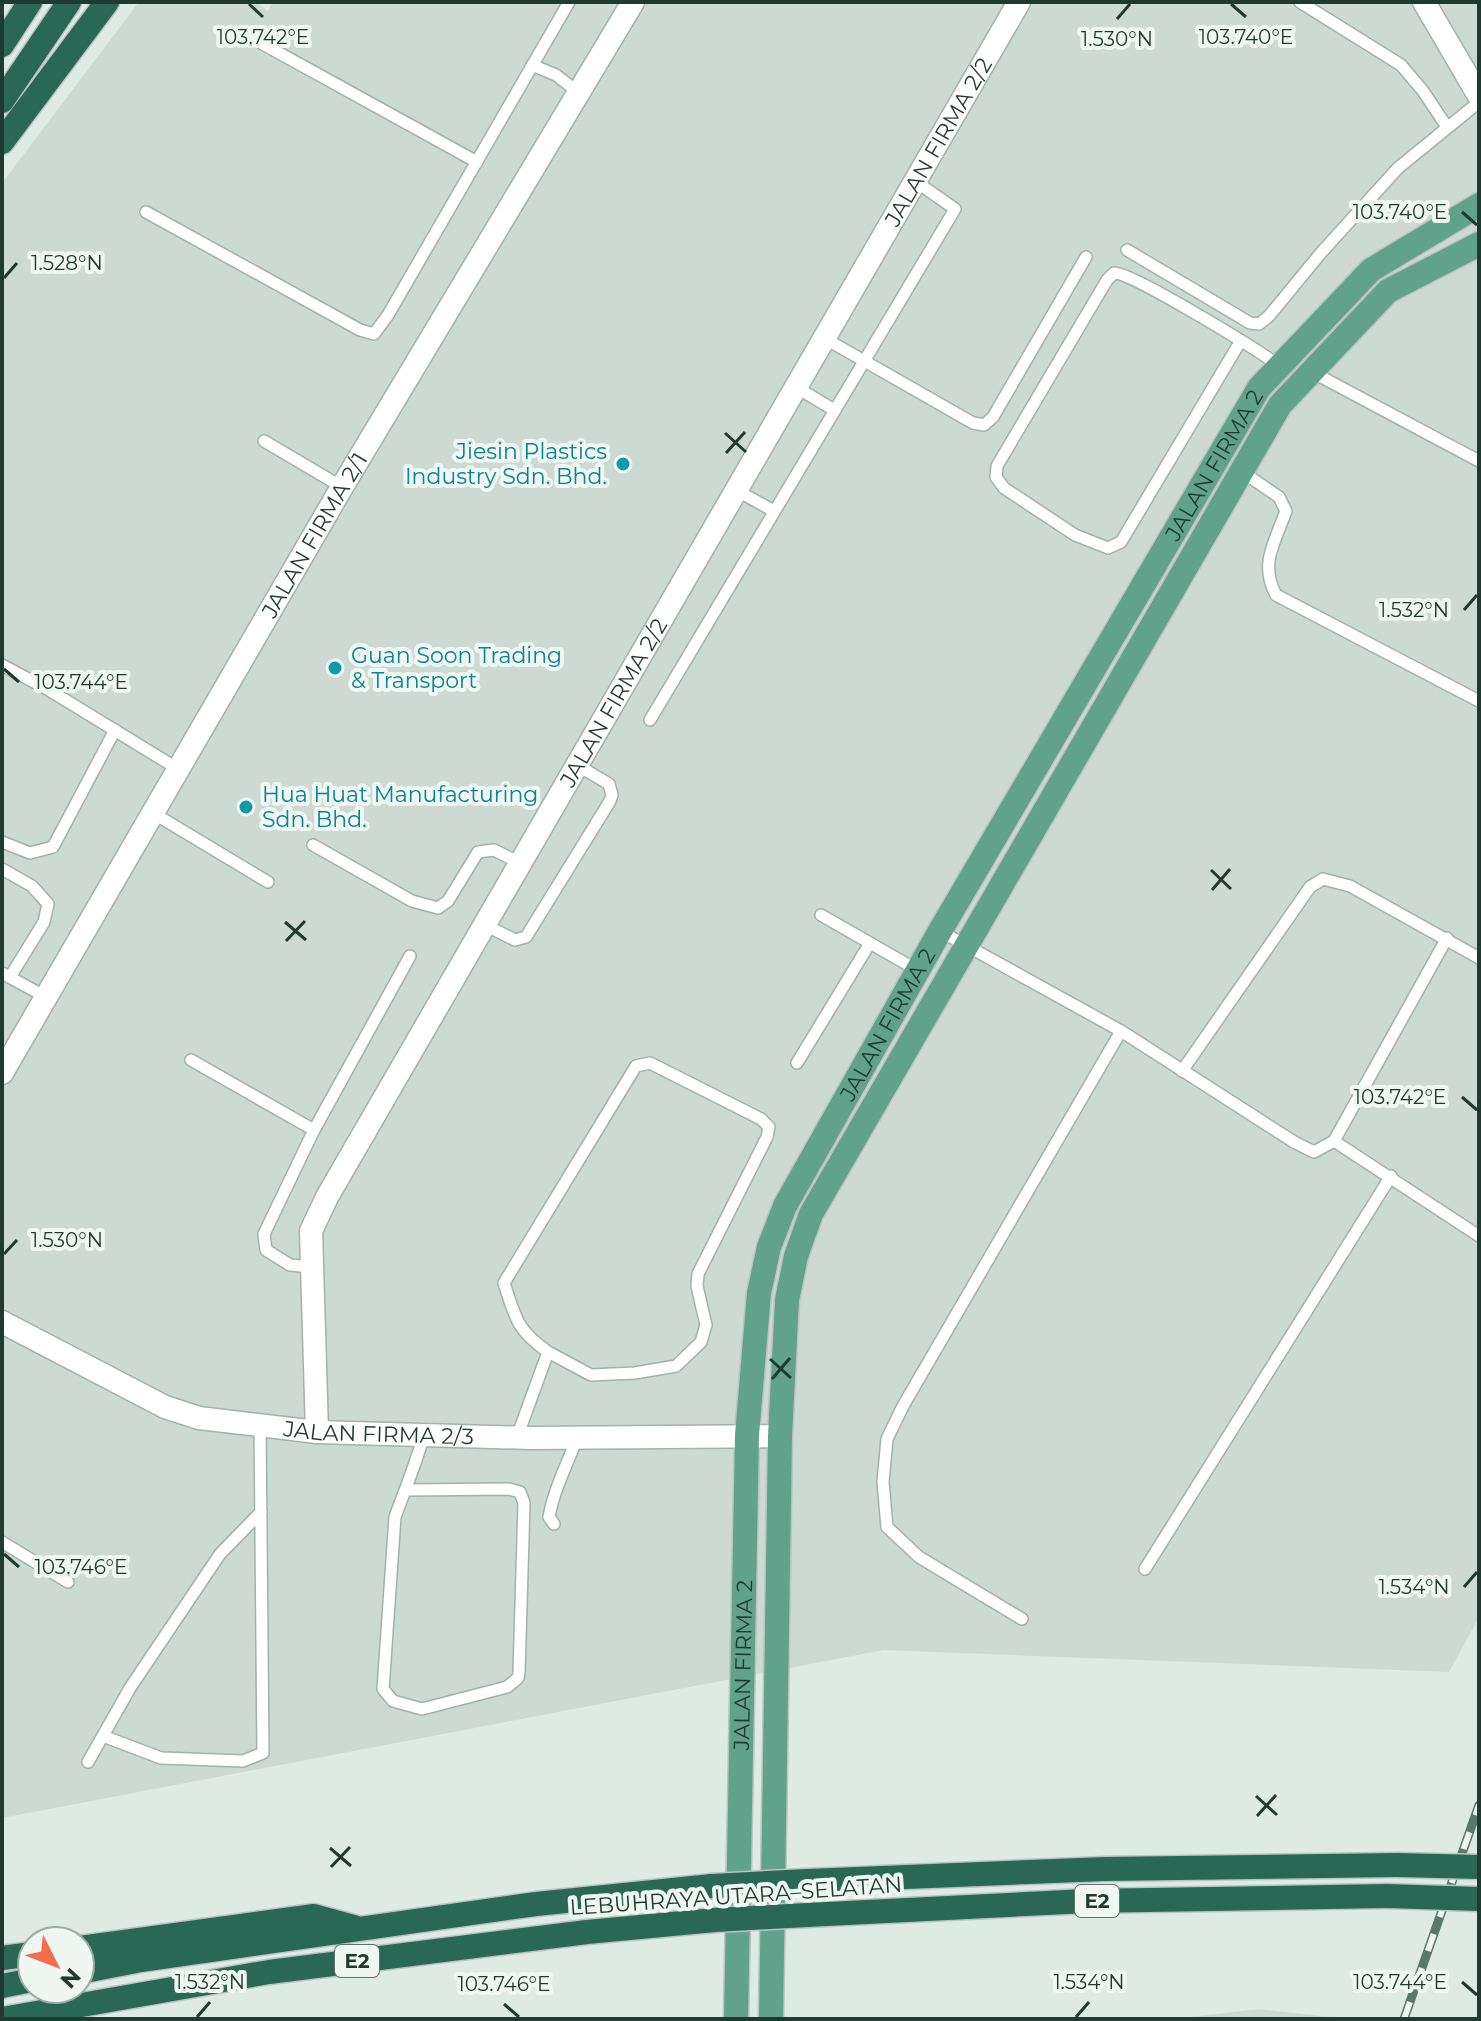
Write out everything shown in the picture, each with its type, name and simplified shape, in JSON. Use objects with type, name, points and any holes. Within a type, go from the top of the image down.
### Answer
[{"type":"highway","points":[[2,45],[30,2]]},
{"type":"highway","points":[[2,101],[69,2]]},
{"type":"highway","points":[[2,142],[107,2]]},
{"type":"highway","name":"LEBUHRAYA UTARA–SELATAN","points":[[96,1970],[536,1904],[712,1886],[1105,1869],[1397,1865],[1479,1867]]},
{"type":"highway","name":"LEBUHRAYA UTARA–SELATAN","points":[[2,2019],[269,1972],[571,1934],[715,1920],[1087,1901],[1387,1896],[1479,1899]]},
{"type":"highway","points":[[96,1946],[314,1916],[360,1929]]},
{"type":"main road","name":"JALAN FIRMA 2","points":[[736,2019],[747,1435],[759,1293],[769,1247],[785,1206],[917,970],[1259,388],[1371,270],[1479,205]]},
{"type":"main road","name":"JALAN FIRMA 2","points":[[771,2019],[780,1436],[787,1300],[796,1256],[811,1214],[1280,405],[1388,291],[1479,244]]},
{"type":"street","name":"JALAN FIRMA 2/1","points":[[2,1073],[342,487],[633,2]]},
{"type":"street","name":"JALAN FIRMA 2/2","points":[[317,1432],[311,1231],[327,1197],[1019,2]]},
{"type":"street","points":[[1424,2],[1479,96]]},
{"type":"street","name":"JALAN FIRMA 2/3","points":[[2,1322],[165,1407],[199,1418],[317,1432],[517,1437],[780,1436]]},
{"type":"lane","points":[[146,212],[360,330],[374,334],[388,315],[569,2]]},
{"type":"lane","points":[[1300,2],[1401,65],[1447,127]]},
{"type":"lane","points":[[252,38],[477,162]]},
{"type":"lane","points":[[532,65],[556,75],[579,93]]},
{"type":"lane","points":[[1127,250],[1250,323],[1259,324],[1398,168],[1479,102]]},
{"type":"lane","points":[[650,720],[955,209],[915,181]]},
{"type":"lane","points":[[824,338],[973,423],[984,425],[993,417],[1086,257]]},
{"type":"lane","points":[[1240,342],[1121,542],[1108,548],[1075,535],[1004,488],[996,477],[997,466],[1114,273],[1125,273],[1240,342],[1280,366]]},
{"type":"lane","points":[[1312,372],[1479,461]]},
{"type":"lane","points":[[796,387],[834,410]]},
{"type":"lane","points":[[264,441],[342,487]]},
{"type":"lane","points":[[1241,471],[1279,497],[1286,511],[1267,571],[1268,581],[1276,595],[1479,701]]},
{"type":"lane","points":[[736,490],[774,511]]},
{"type":"lane","points":[[2,665],[178,769]]},
{"type":"lane","points":[[2,842],[30,853],[53,847],[115,730]]},
{"type":"lane","points":[[485,925],[515,940],[526,937],[610,801],[609,784],[577,765]]},
{"type":"lane","points":[[153,813],[268,882]]},
{"type":"lane","points":[[313,845],[412,901],[438,908],[448,901],[478,852],[494,850],[520,863]]},
{"type":"lane","points":[[2,869],[32,886],[48,904],[44,922],[6,975],[46,997]]},
{"type":"lane","points":[[1182,1071],[1310,887],[1323,879],[1350,886],[1479,958]]},
{"type":"lane","points":[[821,915],[917,970]]},
{"type":"lane","points":[[940,931],[1121,1031],[1314,1152],[1334,1141],[1447,938]]},
{"type":"lane","points":[[797,1063],[870,943]]},
{"type":"lane","points":[[311,1267],[290,1265],[266,1250],[264,1234],[314,1130],[410,956]]},
{"type":"lane","points":[[1022,1619],[919,1557],[887,1527],[883,1482],[887,1439],[903,1406],[1121,1031]]},
{"type":"lane","points":[[191,1060],[314,1130]]},
{"type":"lane","points":[[650,1063],[761,1119],[769,1127],[767,1137],[698,1274],[697,1286],[706,1325],[701,1342],[676,1366],[635,1373],[591,1375],[548,1352],[527,1337],[516,1319],[504,1283],[636,1066],[650,1063]]},
{"type":"lane","points":[[1334,1141],[1479,1236]]},
{"type":"lane","points":[[1145,1569],[1391,1176]]},
{"type":"lane","points":[[517,1437],[548,1352]]},
{"type":"lane","points":[[103,1736],[161,1758],[243,1761],[263,1753],[260,1425]]},
{"type":"lane","points":[[405,1490],[509,1489],[520,1492],[524,1503],[519,1673],[518,1678],[507,1687],[422,1709],[393,1701],[383,1689],[395,1517],[424,1435]]},
{"type":"lane","points":[[554,1524],[549,1517],[554,1489],[578,1437]]},
{"type":"lane","points":[[88,1762],[130,1688],[220,1554],[261,1512]]},
{"type":"lane","points":[[2,1542],[68,1582]]},
{"type":"shaded area","points":[[139,2],[255,2],[268,11],[273,2],[1479,2],[1479,1617],[1449,1672],[884,1650],[2,1818],[2,183]]},
{"type":"shaded area","points":[[1259,2009],[1349,2019],[1173,2019]]},
{"type":"railway","points":[[1404,2019],[1479,1805]]},
{"type":"place","name":"Jiesin Plastics Industry Sdn. Bhd.","points":[[623,464]]},
{"type":"place","name":"Guan Soon Trading & Transport","points":[[335,668]]},
{"type":"place","name":"Hua Huat Manufacturing Sdn. Bhd.","points":[[246,807]]}]
